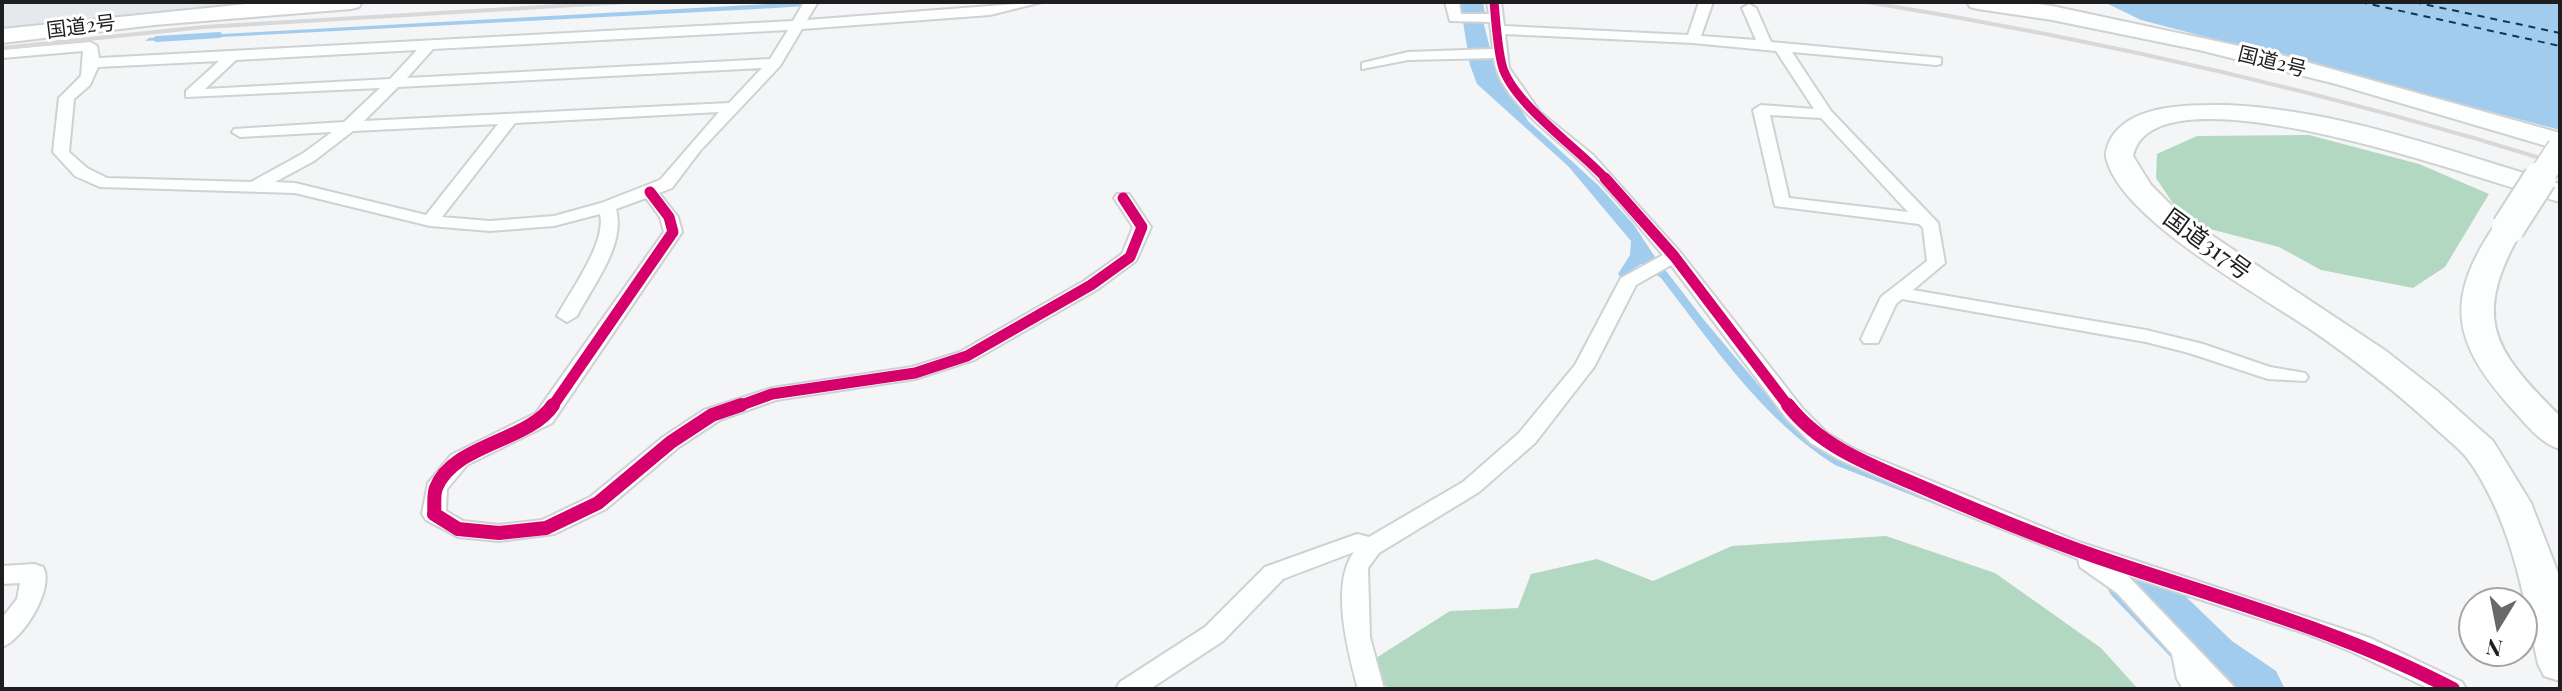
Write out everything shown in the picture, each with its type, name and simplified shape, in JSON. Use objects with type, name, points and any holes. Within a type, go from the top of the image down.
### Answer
[{"type":"highway","name":"国道2号","points":[[2,36],[154,18],[351,2]]},
{"type":"highway","name":"国道2号","points":[[1978,2],[2078,18],[2217,48],[2381,90],[2560,142]]},
{"type":"highway","name":"国道317号","points":[[2560,193],[2287,118],[2197,112],[2164,117],[2142,125],[2125,137],[2119,156],[2127,177],[2150,203],[2186,233],[2334,329],[2415,389],[2481,451],[2510,496],[2530,545],[2560,664]]},
{"type":"highway","points":[[2560,148],[2492,255],[2480,283],[2476,308],[2483,337],[2501,369],[2527,404],[2560,437]]},
{"type":"highway","points":[[2559,689],[2560,681]]},
{"type":"street","points":[[2,54],[90,46],[93,63],[88,79],[67,98],[61,152],[71,166],[88,178],[106,183],[295,188],[430,221],[490,226],[554,221],[607,207],[666,184],[694,148],[775,63],[811,2]]},
{"type":"street","points":[[93,63],[797,25],[990,11],[1035,2]]},
{"type":"street","points":[[1452,2],[1455,18],[1496,17],[1936,61]]},
{"type":"street","points":[[1693,39],[1706,2]]},
{"type":"street","points":[[1749,8],[1773,47],[1825,114],[1932,227],[1936,263],[1888,301],[1871,339]]},
{"type":"street","points":[[1496,17],[1502,68],[1535,115],[1587,158],[1663,263],[1819,438],[1846,454],[2069,547],[2352,639],[2453,689]]},
{"type":"street","points":[[255,186],[292,170],[350,128],[430,44]]},
{"type":"street","points":[[1367,66],[1408,56],[1500,53]]},
{"type":"street","points":[[233,55],[191,94],[775,63]]},
{"type":"street","points":[[240,132],[736,107]]},
{"type":"street","points":[[1825,114],[1761,110],[1781,202],[1923,219]]},
{"type":"street","points":[[430,221],[510,119]]},
{"type":"street","points":[[650,192],[669,217],[673,232],[544,418],[459,460],[436,488],[434,514],[458,529],[499,533],[546,528],[598,503],[671,442],[712,415],[772,394],[856,379],[915,373],[967,356],[1091,285],[1130,257],[1142,227],[1123,198]]},
{"type":"street","points":[[567,316],[606,244],[612,226],[607,207]]},
{"type":"street","points":[[1371,689],[1357,637],[1356,567],[1371,547],[1471,487],[1527,438],[1584,367],[1628,282],[1663,263]]},
{"type":"street","points":[[1898,293],[2098,326],[2184,345],[2272,376],[2298,377]]},
{"type":"street","points":[[1129,689],[1214,634],[1274,573],[1357,542],[1371,547]]},
{"type":"street","points":[[2069,547],[2126,587],[2223,689]]},
{"type":"street","points":[[2,575],[34,573],[29,601],[2,637]]},
{"type":"street","points":[[2184,651],[2190,679],[2198,689]]},
{"type":"shaded area","points":[[2,2],[294,2],[2,31]]},
{"type":"green space","points":[[2309,135],[2419,164],[2489,194],[2445,267],[2413,288],[2321,270],[2279,247],[2206,228],[2178,211],[2156,178],[2157,154],[2197,136]]},
{"type":"green space","points":[[1886,536],[1995,573],[2101,648],[2138,689],[1389,689],[1365,665],[1450,611],[1518,608],[1531,574],[1597,559],[1653,581],[1732,546]]},
{"type":"water","points":[[805,2],[803,6],[776,8],[145,41],[149,38]]},
{"type":"water","points":[[1459,2],[1483,2],[1485,14],[1482,17],[1494,64],[1528,121],[1599,186],[1634,225],[1704,320],[1788,420],[2017,530],[2031,542],[1835,465],[1784,426],[1762,403],[1661,278],[1641,264],[1621,278],[1618,274],[1630,255],[1631,241],[1568,166],[1477,84],[1470,65],[1463,22],[1466,16],[1461,14]]},
{"type":"water","points":[[2104,2],[2560,2],[2560,130],[2141,20]]},
{"type":"waterway","points":[[157,39],[219,35]]},
{"type":"waterway","points":[[2132,580],[2210,658],[2253,689]]},
{"type":"ferry route","points":[[2360,2],[2560,46]]},
{"type":"ferry route","points":[[2414,2],[2560,33]]},
{"type":"railway","points":[[2,48],[204,27],[626,2]]},
{"type":"railway","points":[[1867,2],[2042,33],[2216,71],[2389,114],[2560,164]]},
{"type":"cycle path","points":[[1494,2],[1502,68],[1535,115],[1587,158],[1674,256],[1795,414],[1819,438],[1846,454],[2042,537],[2313,627],[2407,665],[2453,689]]},
{"type":"cycle path","points":[[650,192],[669,217],[673,232],[544,418],[459,460],[436,488],[434,514],[458,529],[499,533],[546,528],[598,503],[671,442],[712,415],[772,394],[915,373],[967,356],[1091,285],[1130,257],[1142,227],[1123,198]]}]
